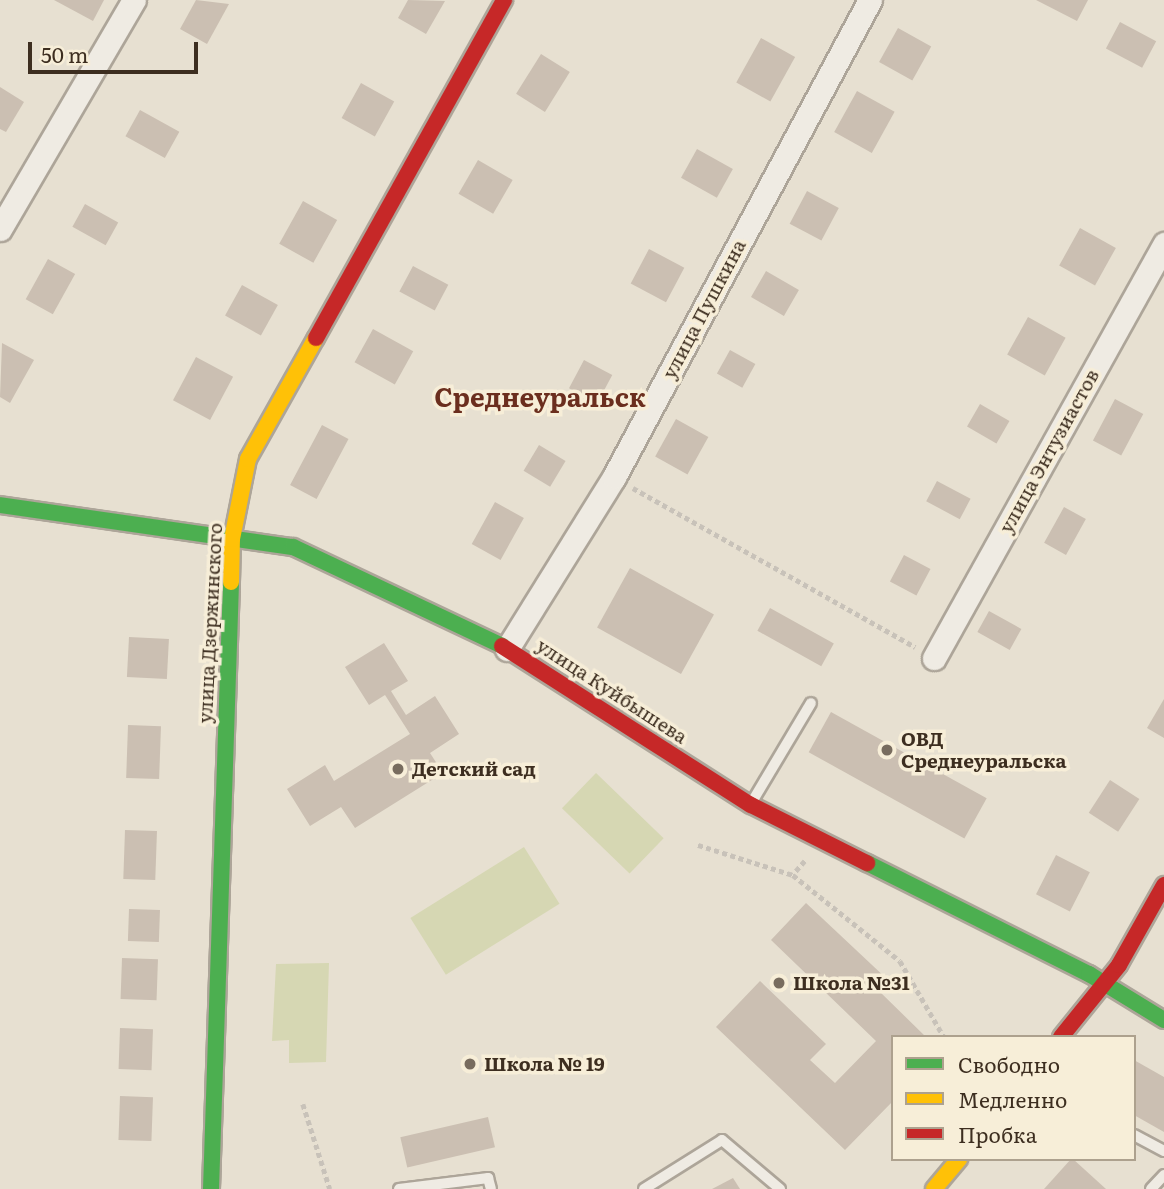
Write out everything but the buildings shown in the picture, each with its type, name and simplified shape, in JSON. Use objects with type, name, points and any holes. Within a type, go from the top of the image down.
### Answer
[{"type":"street","points":[[0,229],[134,0]]},
{"type":"street","name":"улица Дзержинского","points":[[211,1189],[232,539],[248,459],[504,0]]},
{"type":"street","name":"улица Пушкина","points":[[507,649],[614,477],[870,0]]},
{"type":"street","name":"улица Энтузиастов","points":[[934,658],[1164,244]]},
{"type":"street","name":"улица Куйбышева","points":[[0,505],[293,547],[507,649],[751,805],[1104,985],[1164,1020]]},
{"type":"street","points":[[1063,1035],[1104,985],[1164,886]]},
{"type":"street","points":[[934,1189],[957,1161]]},
{"type":"lane","points":[[751,805],[811,703]]},
{"type":"lane","points":[[1136,1136],[1164,1151]]},
{"type":"lane","points":[[644,1189],[722,1140],[780,1189]]},
{"type":"lane","points":[[1151,1189],[1164,1175]]},
{"type":"lane","points":[[399,1189],[488,1178],[491,1189]]},
{"type":"path","points":[[614,477],[934,658]]},
{"type":"path","points":[[793,875],[815,838]]},
{"type":"path","points":[[698,845],[793,875],[900,961],[943,1035]]},
{"type":"path","points":[[303,1104],[330,1189]]},
{"type":"green space","points":[[596,773],[664,838],[630,874],[562,808]]},
{"type":"green space","points":[[524,847],[560,904],[446,975],[410,918]]},
{"type":"green space","points":[[329,963],[326,1062],[289,1063],[289,1040],[272,1041],[276,964]]},
{"type":"traffic: fast","points":[[0,505],[293,547],[502,646]]},
{"type":"traffic: fast","points":[[211,1189],[231,582]]},
{"type":"traffic: fast","points":[[867,863],[1089,974],[1164,1020]]},
{"type":"traffic: slow","points":[[231,582],[232,539],[248,459],[316,338]]},
{"type":"traffic: slow","points":[[934,1189],[957,1161]]},
{"type":"traffic: jam","points":[[316,338],[504,0]]},
{"type":"traffic: jam","points":[[502,646],[751,805],[867,863]]},
{"type":"traffic: jam","points":[[1063,1035],[1119,965],[1164,885]]},
{"type":"place","name":"ОВД Среднеуральска","points":[[887,750]]},
{"type":"place","name":"Детский сад","points":[[398,769]]},
{"type":"place","name":"Школа №31","points":[[779,983]]},
{"type":"place","name":"Школа № 19","points":[[470,1064]]},
{"type":"district","name":"Среднеуральск","points":[[540,396]]}]
